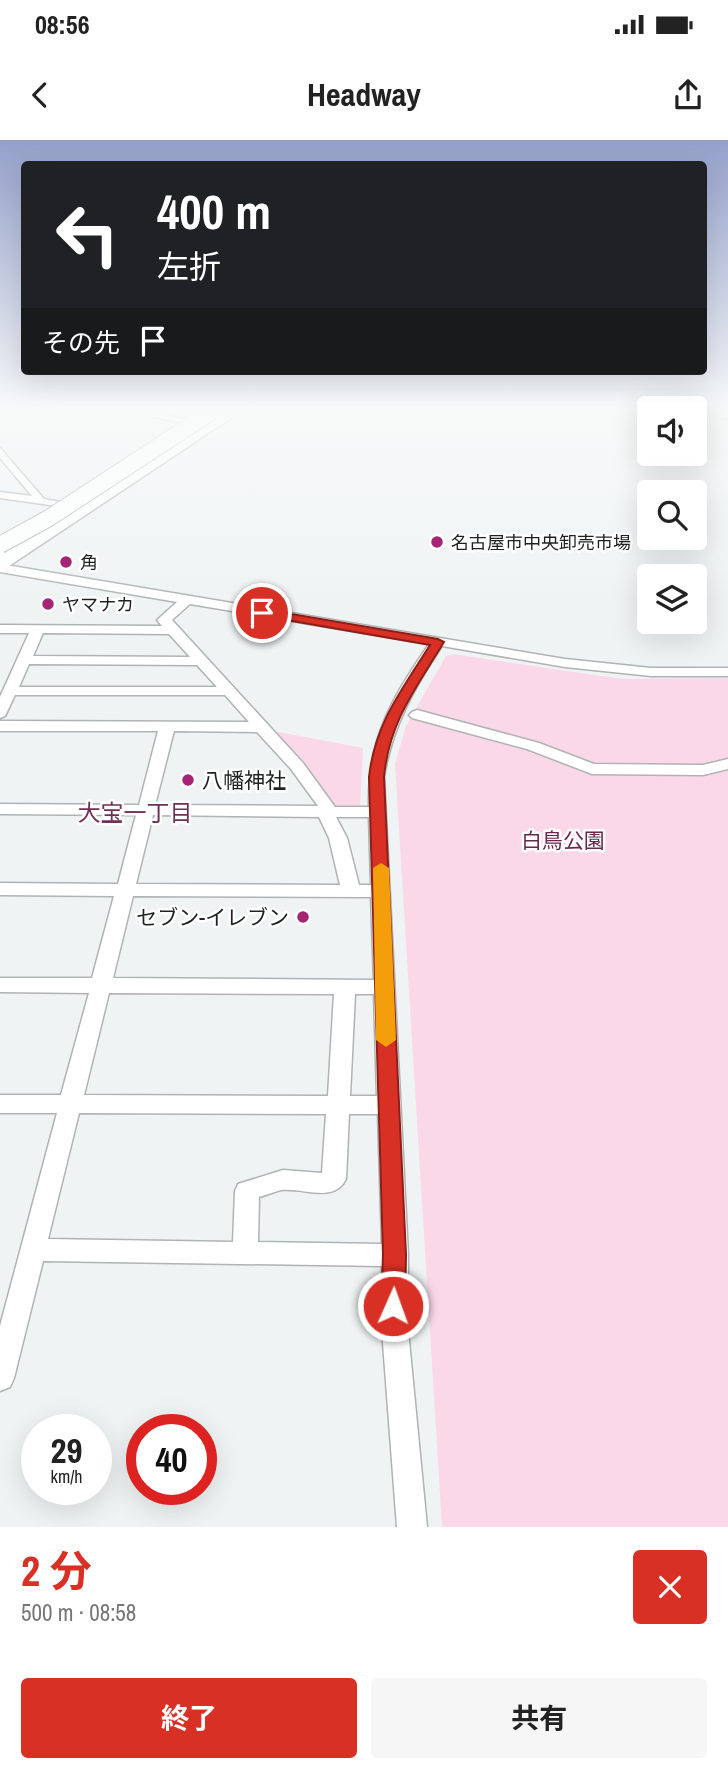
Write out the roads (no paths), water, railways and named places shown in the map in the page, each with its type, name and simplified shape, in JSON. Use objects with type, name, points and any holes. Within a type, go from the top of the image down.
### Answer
[{"type":"highway","points":[[0,546],[112,477]]},
{"type":"highway","points":[[0,555],[62,520],[127,477]]},
{"type":"main road","points":[[0,546],[110,477]]},
{"type":"main road","points":[[0,568],[137,477]]},
{"type":"street","points":[[21,477],[38,501]]},
{"type":"street","points":[[2,497],[67,506]]},
{"type":"street","points":[[0,568],[603,668],[651,672],[728,672]]},
{"type":"street","points":[[186,600],[164,620],[297,766],[328,811],[338,838],[351,891]]},
{"type":"street","points":[[0,629],[173,630]]},
{"type":"street","points":[[0,713],[38,629]]},
{"type":"street","points":[[412,1527],[395,1330],[395,1255],[376,777],[384,733],[405,691],[438,642]]},
{"type":"street","points":[[24,660],[202,661]]},
{"type":"street","points":[[10,691],[229,691]]},
{"type":"street","points":[[417,715],[435,726],[533,747],[592,769],[703,770],[728,764]]},
{"type":"street","points":[[0,726],[261,727]]},
{"type":"street","points":[[0,1378],[68,1104],[167,727]]},
{"type":"street","points":[[0,809],[377,811]]},
{"type":"street","points":[[0,889],[382,891]]},
{"type":"street","points":[[0,985],[383,987]]},
{"type":"street","points":[[245,1253],[247,1191],[283,1180],[327,1183],[334,1179],[345,987]]},
{"type":"street","points":[[0,1104],[389,1105]]},
{"type":"street","points":[[33,1251],[395,1255]]},
{"type":"place","name":"名古屋市中央卸売市場","points":[[437,542]]},
{"type":"place","name":"角","points":[[66,562]]},
{"type":"place","name":"ヤマナカ","points":[[48,604]]},
{"type":"place","name":"八幡神社","points":[[188,780]]},
{"type":"place","name":"セブン-イレブン","points":[[303,917]]},
{"type":"district","name":"大宝一丁目","points":[[135,812]]},
{"type":"park label","name":"白鳥公園","points":[[563,840]]}]
